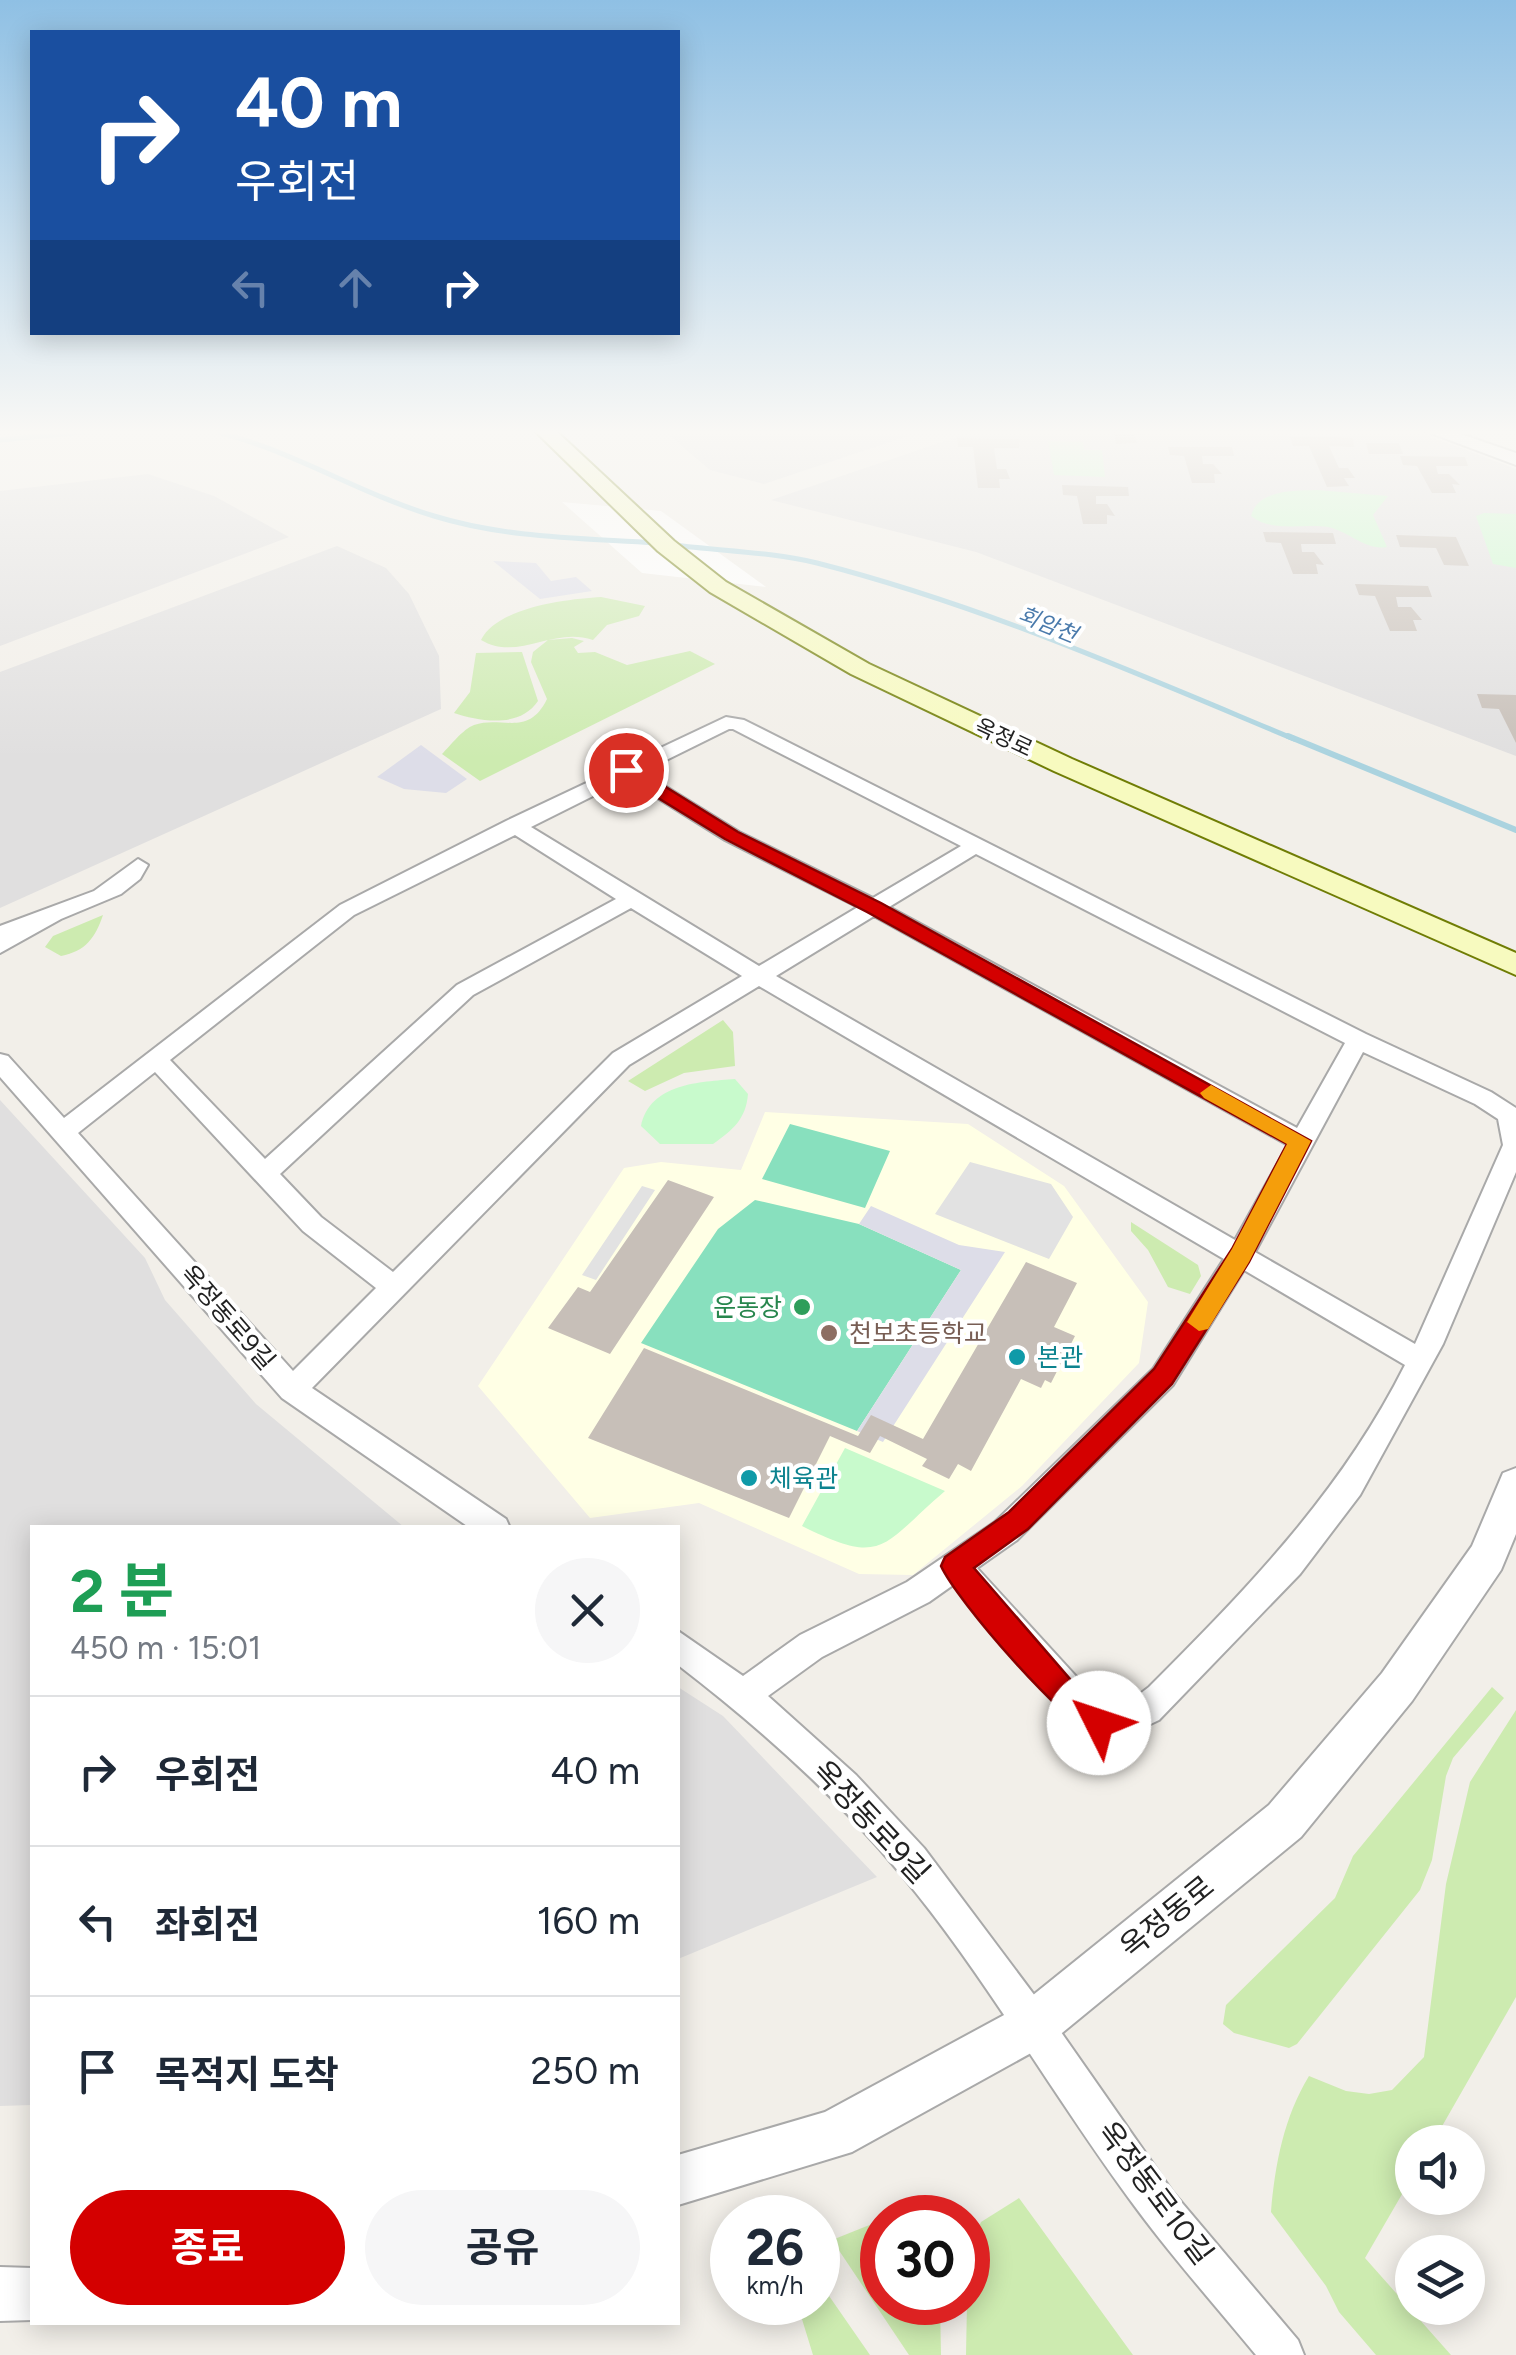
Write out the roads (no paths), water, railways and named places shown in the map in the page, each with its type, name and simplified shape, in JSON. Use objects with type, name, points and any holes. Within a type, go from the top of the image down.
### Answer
[{"type":"main road","name":"옥정로","points":[[662,539],[718,587],[876,677],[1064,765],[1516,965]]},
{"type":"street","points":[[64,1130],[347,910],[716,726],[737,724],[1358,1040],[1483,1098],[1509,1115],[1515,1145],[1408,1387],[1320,1528],[1275,1581],[1149,1708],[1124,1724],[1099,1723],[1078,1708],[955,1566]]},
{"type":"street","points":[[626,770],[732,836],[874,908],[1300,1141]]},
{"type":"street","points":[[513,826],[760,976],[1420,1360]]},
{"type":"street","points":[[292,1390],[607,1070],[975,846]]},
{"type":"street","points":[[0,934],[122,884],[134,876],[138,865]]},
{"type":"street","points":[[263,1174],[465,990],[632,899]]},
{"type":"street","points":[[0,946],[53,914]]},
{"type":"street","points":[[743,1695],[811,1646],[892,1607],[1018,1520],[1163,1377],[1240,1256],[1358,1040]]},
{"type":"street","points":[[156,1059],[312,1224],[394,1287]]},
{"type":"street","name":"옥정동로9길","points":[[0,1062],[292,1390],[490,1525]]},
{"type":"street","name":"옥정동로","points":[[680,2179],[834,2134],[1034,2026],[1285,1821],[1409,1671],[1487,1557],[1516,1485]]},
{"type":"street","name":"옥정동로9길","points":[[680,1648],[743,1695],[844,1787],[912,1860],[1034,2026]]},
{"type":"street","name":"옥정동로10길","points":[[1034,2026],[1158,2205],[1283,2355]]},
{"type":"street","points":[[0,2294],[30,2294]]},
{"type":"waterway","name":"회암천","points":[[589,539],[655,543]]},
{"type":"waterway","name":"회암천","points":[[674,545],[800,559],[939,599],[1059,642],[1294,739]]},
{"type":"waterway","name":"회암천","points":[[1288,736],[1516,830]]},
{"type":"place","name":"운동장","points":[[802,1307]]},
{"type":"place","name":"천보초등학교","points":[[829,1333]]},
{"type":"place","name":"본관","points":[[1017,1357]]},
{"type":"place","name":"체육관","points":[[749,1478]]}]
